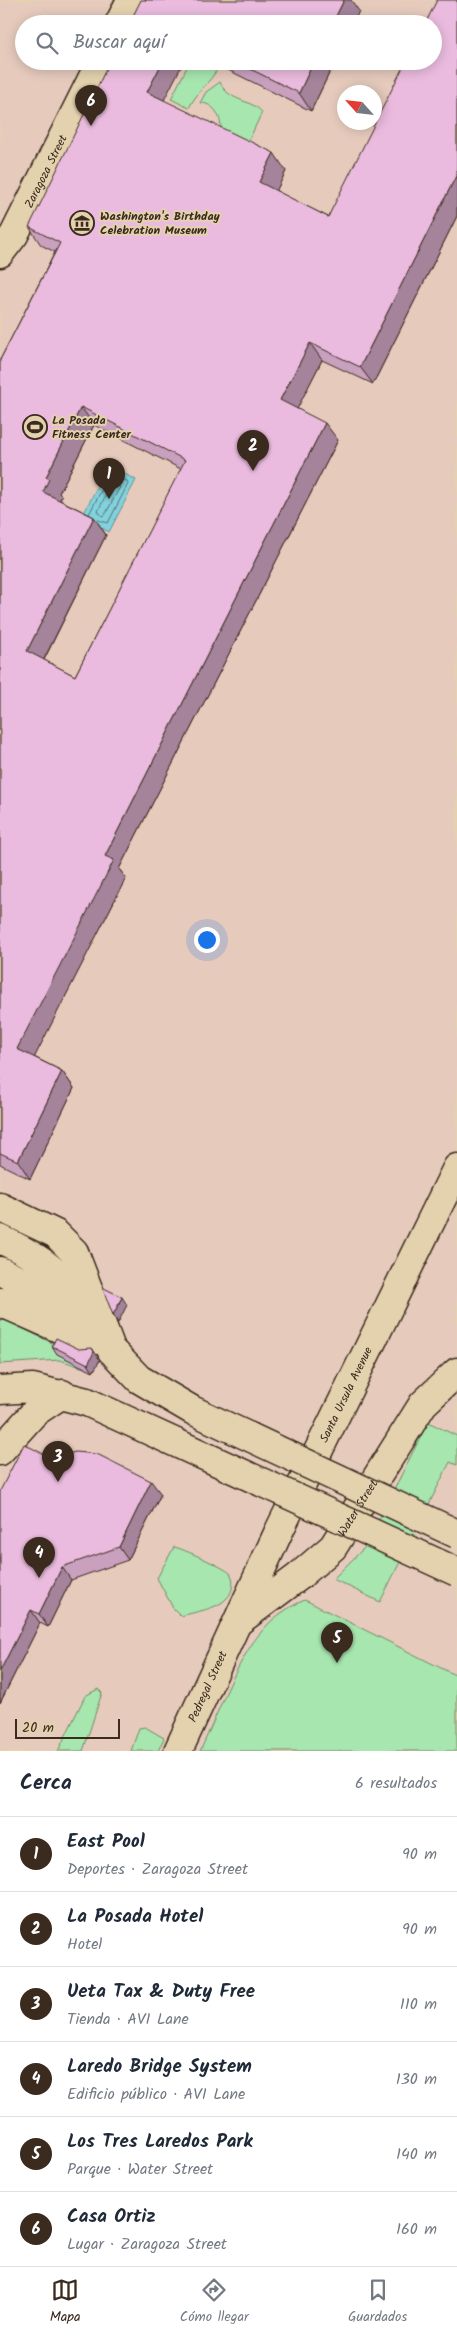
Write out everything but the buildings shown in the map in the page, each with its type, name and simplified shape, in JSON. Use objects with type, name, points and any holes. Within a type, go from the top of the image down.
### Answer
[{"type":"main road","points":[[124,15],[131,0]]},
{"type":"main road","name":"Zaragoza Street","points":[[0,253],[14,235],[96,70]]},
{"type":"main road","name":"Santa Ursula Avenue","points":[[238,1622],[278,1533],[454,1181]]},
{"type":"main road","points":[[0,1207],[56,1234],[74,1252],[112,1351]]},
{"type":"main road","points":[[0,1239],[32,1254],[54,1270],[73,1290],[112,1351]]},
{"type":"main road","points":[[0,1271],[44,1293],[112,1351],[140,1379],[192,1410],[457,1534]]},
{"type":"main road","points":[[0,1302],[112,1351]]},
{"type":"main road","name":"Water Street","points":[[238,1622],[298,1577],[333,1546],[424,1404],[457,1372]]},
{"type":"main road","points":[[0,1390],[33,1388],[75,1398],[457,1572]]},
{"type":"main road","points":[[0,1451],[35,1412],[75,1398]]},
{"type":"main road","points":[[278,1533],[279,1554],[298,1577]]},
{"type":"main road","name":"Pedregal Street","points":[[178,1751],[238,1622]]},
{"type":"shaded area","points":[[0,0],[457,0],[457,1751],[0,1751]]},
{"type":"green space","points":[[186,70],[216,70],[189,108],[171,99]]},
{"type":"green space","points":[[220,82],[233,97],[251,104],[262,112],[244,151],[221,129],[220,119],[216,111],[209,105],[200,103],[206,92]]},
{"type":"green space","points":[[6,1320],[62,1348],[87,1369],[60,1360],[0,1364],[0,1321]]},
{"type":"green space","points":[[428,1422],[457,1436],[457,1465],[450,1462],[380,1602],[333,1579],[365,1547]]},
{"type":"green space","points":[[174,1547],[203,1558],[230,1573],[233,1586],[231,1593],[223,1602],[181,1616],[173,1608],[157,1578]]},
{"type":"green space","points":[[305,1600],[457,1676],[457,1751],[200,1751],[228,1688],[253,1643],[266,1626],[276,1617]]},
{"type":"green space","points":[[98,1689],[102,1693],[83,1751],[58,1751],[85,1696]]},
{"type":"green space","points":[[145,1727],[164,1738],[158,1751],[131,1751],[139,1728]]},
{"type":"water","points":[[108,465],[136,480],[109,532],[82,517]]},
{"type":"place","name":"Casa Ortiz","points":[[91,126]]},
{"type":"place","name":"Washington's Birthday Celebration Museum","points":[[82,223]]},
{"type":"place","name":"La Posada Fitness Center","points":[[35,427]]},
{"type":"place","name":"La Posada Hotel","points":[[253,471]]},
{"type":"place","name":"East Pool","points":[[109,499]]},
{"type":"place","name":"Ueta Tax & Duty Free","points":[[58,1482]]},
{"type":"place","name":"Laredo Bridge System","points":[[39,1578]]},
{"type":"place","name":"Los Tres Laredos Park","points":[[337,1663]]}]
